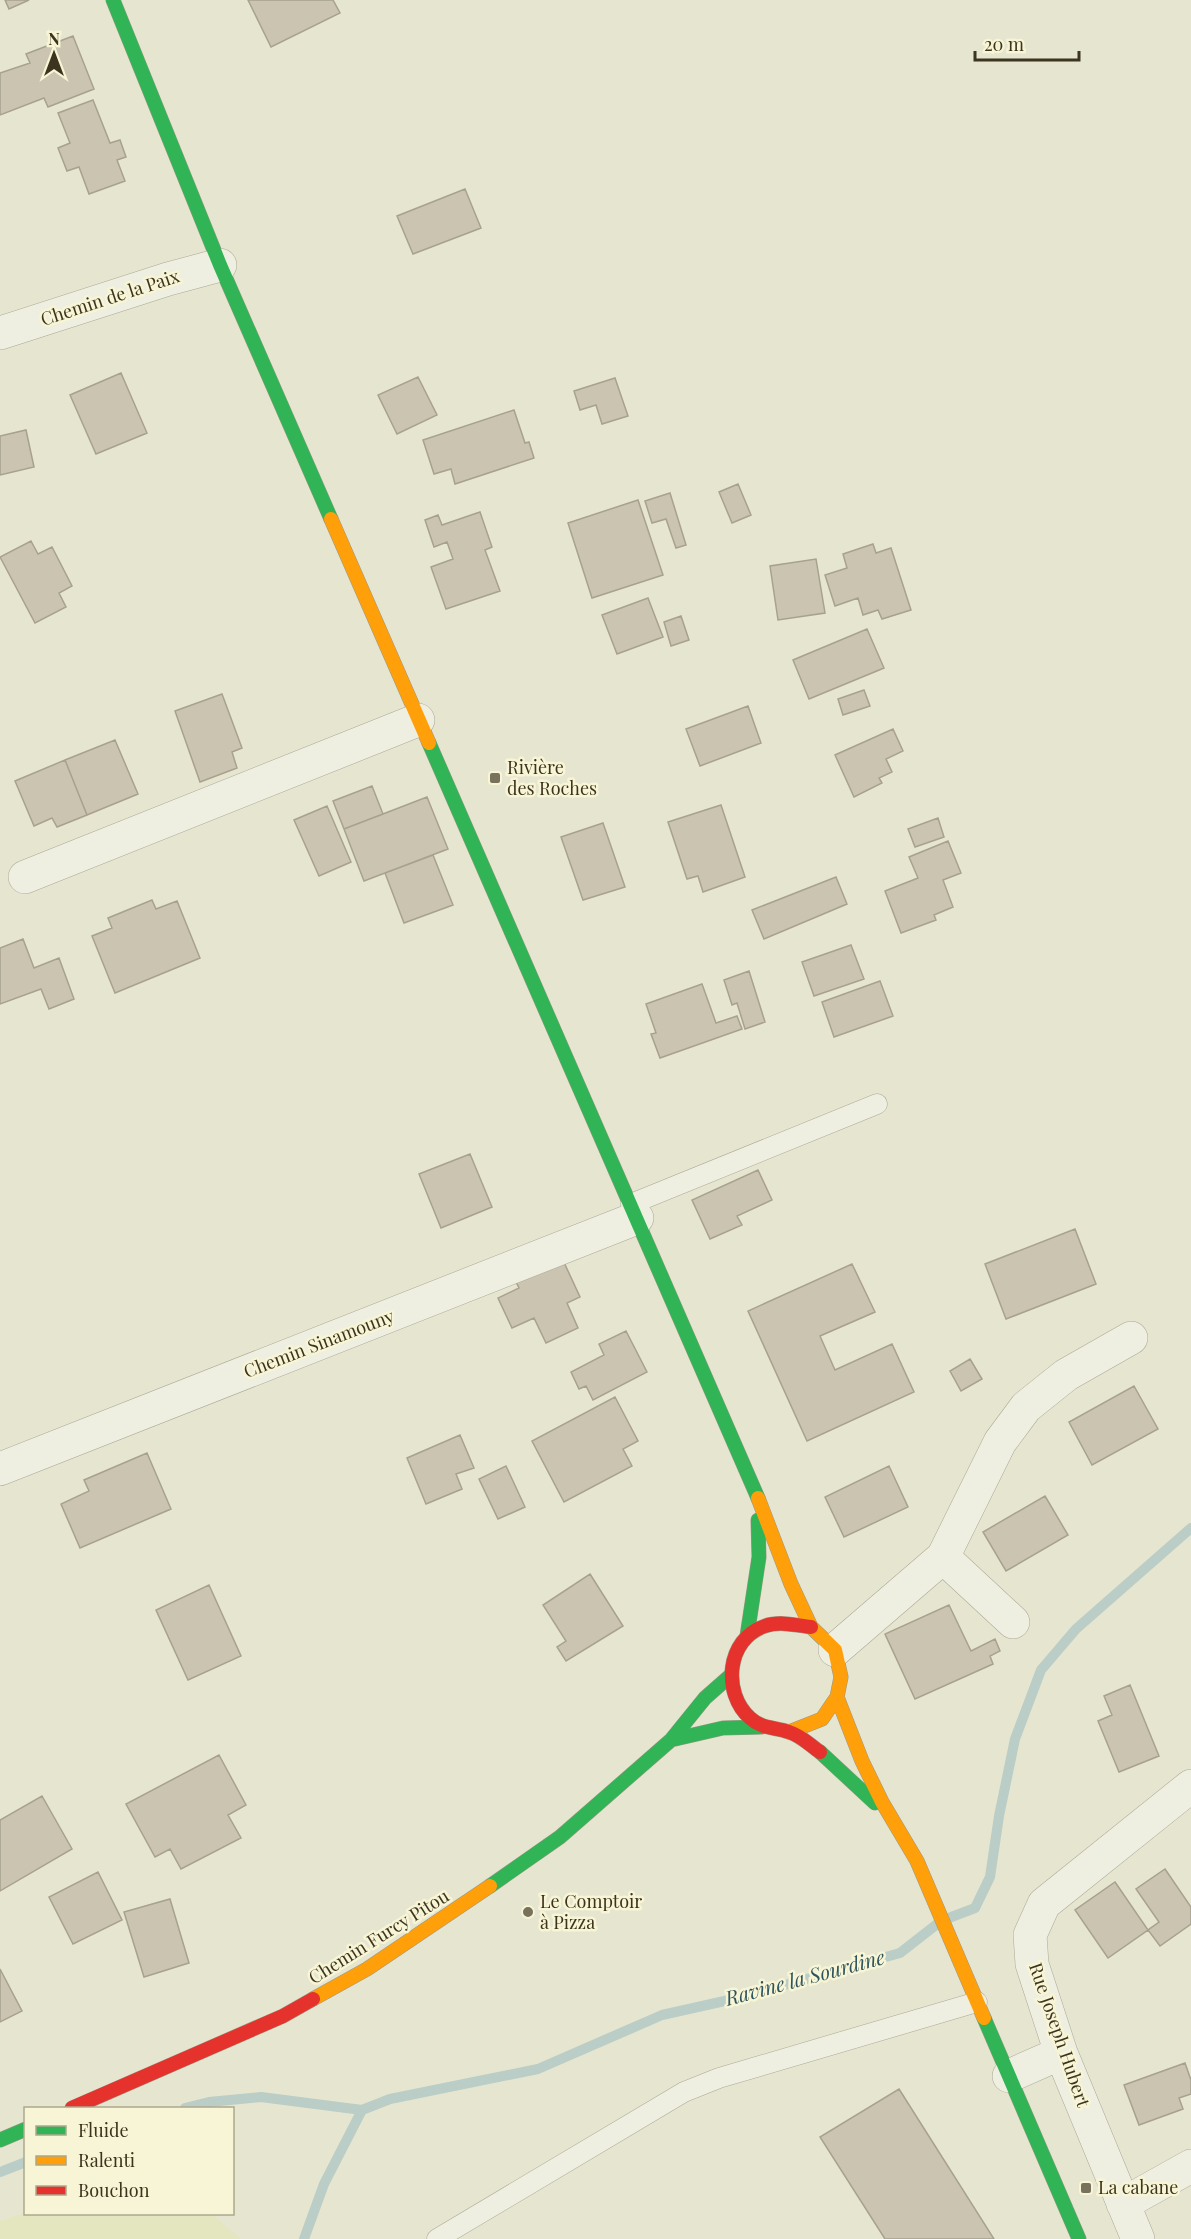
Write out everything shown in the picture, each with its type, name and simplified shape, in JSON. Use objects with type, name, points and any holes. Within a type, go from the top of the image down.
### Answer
[{"type":"main road","points":[[113,0],[220,265],[634,1211],[757,1497],[791,1584],[811,1627],[835,1650],[841,1677],[837,1697],[822,1719],[789,1732]]},
{"type":"main road","points":[[747,1636],[759,1557],[757,1497]]},
{"type":"main road","points":[[811,1627],[772,1622],[747,1636],[736,1650],[730,1676],[734,1696],[741,1708],[762,1726],[789,1732],[815,1749],[887,1815]]},
{"type":"main road","name":"Chemin Furcy Pitou","points":[[77,2107],[283,2016],[367,1969],[445,1918],[560,1837],[671,1740],[705,1698],[730,1676]]},
{"type":"main road","points":[[837,1697],[850,1738],[887,1815],[916,1861],[1079,2239]]},
{"type":"main road","name":"Chemin Furcy Pitou","points":[[671,1740],[723,1728],[762,1726]]},
{"type":"main road","points":[[0,2140],[24,2130]]},
{"type":"street","name":"Chemin de la Paix","points":[[0,333],[168,279],[220,265]]},
{"type":"street","points":[[26,877],[418,720]]},
{"type":"street","name":"Chemin Sinamouny","points":[[0,1469],[634,1211]]},
{"type":"street","points":[[835,1650],[943,1557],[1000,1442],[1026,1407],[1066,1375],[1131,1338]]},
{"type":"street","points":[[943,1557],[1013,1622]]},
{"type":"street","name":"Rue Joseph Hubert","points":[[1138,2239],[1061,2053],[1032,1964],[1030,1935],[1044,1904],[1191,1786]]},
{"type":"street","points":[[1009,2076],[1061,2053]]},
{"type":"street","points":[[1123,2204],[1191,2166]]},
{"type":"lane","points":[[634,1211],[877,1104]]},
{"type":"lane","points":[[437,2239],[684,2092],[719,2078],[977,2002]]},
{"type":"green space","points":[[24,2213],[212,2215],[241,2239],[0,2239],[0,2221]]},
{"type":"building","points":[[5,0],[29,0],[9,9]]},
{"type":"building","points":[[248,0],[333,0],[340,13],[271,47]]},
{"type":"building","points":[[73,36],[94,89],[48,107],[44,98],[0,115],[0,73],[30,63],[26,54]]},
{"type":"building","points":[[93,100],[110,143],[120,140],[126,157],[117,160],[125,181],[89,194],[79,167],[67,171],[58,148],[70,143],[58,113]]},
{"type":"building","points":[[465,189],[481,228],[413,254],[397,216]]},
{"type":"building","points":[[121,373],[147,433],[96,454],[70,395]]},
{"type":"building","points":[[418,377],[437,415],[397,434],[378,395]]},
{"type":"building","points":[[615,378],[628,416],[602,424],[596,405],[580,410],[574,391]]},
{"type":"building","points":[[514,410],[525,443],[529,442],[534,458],[455,484],[451,469],[434,474],[423,440]]},
{"type":"building","points":[[26,430],[34,467],[0,475],[0,436]]},
{"type":"building","points":[[738,484],[751,515],[732,523],[719,492]]},
{"type":"building","points":[[670,493],[686,545],[676,548],[666,519],[652,523],[645,501]]},
{"type":"building","points":[[638,500],[663,575],[592,598],[568,523]]},
{"type":"building","points":[[480,512],[492,547],[485,550],[500,591],[446,609],[431,567],[453,559],[447,542],[434,547],[425,520],[438,515],[442,525]]},
{"type":"building","points":[[31,541],[38,554],[52,547],[72,586],[59,593],[66,607],[35,623],[0,557]]},
{"type":"building","points":[[873,544],[876,553],[891,548],[911,610],[882,619],[878,610],[863,615],[858,598],[835,606],[825,575],[847,568],[843,554]]},
{"type":"building","points":[[816,559],[825,613],[778,620],[770,566]]},
{"type":"building","points":[[648,598],[663,637],[617,654],[602,615]]},
{"type":"building","points":[[681,616],[689,640],[671,646],[664,622]]},
{"type":"building","points":[[867,629],[884,668],[809,699],[793,660]]},
{"type":"building","points":[[864,690],[870,706],[843,715],[838,699]]},
{"type":"building","points":[[222,694],[242,748],[232,752],[237,768],[200,782],[175,711]]},
{"type":"building","points":[[748,706],[761,743],[700,766],[686,729]]},
{"type":"building","points":[[893,729],[903,751],[886,759],[892,772],[879,778],[882,783],[854,797],[835,755]]},
{"type":"building","points":[[115,740],[138,794],[87,815],[65,760]]},
{"type":"building","points":[[65,760],[87,815],[57,827],[52,818],[34,826],[15,781]]},
{"type":"building","points":[[372,786],[383,814],[344,829],[333,801]]},
{"type":"building","points":[[427,797],[448,849],[364,881],[344,829]]},
{"type":"building","points":[[721,805],[745,877],[703,892],[698,876],[687,879],[668,822]]},
{"type":"building","points":[[327,806],[351,862],[319,876],[294,820]]},
{"type":"building","points":[[938,818],[944,837],[915,847],[908,829]]},
{"type":"building","points":[[603,823],[625,887],[583,900],[561,837]]},
{"type":"building","points":[[948,841],[961,873],[943,880],[953,907],[934,915],[936,920],[901,933],[885,891],[918,878],[909,857]]},
{"type":"building","points":[[433,855],[453,905],[404,923],[385,873]]},
{"type":"building","points":[[836,877],[847,904],[764,939],[752,910]]},
{"type":"building","points":[[152,900],[156,909],[177,901],[200,958],[115,993],[92,936],[112,928],[108,918]]},
{"type":"building","points":[[23,939],[34,968],[59,958],[74,999],[49,1009],[41,989],[0,1004],[0,948]]},
{"type":"building","points":[[851,945],[864,979],[814,996],[802,962]]},
{"type":"building","points":[[749,971],[765,1022],[745,1029],[737,1003],[732,1005],[724,980]]},
{"type":"building","points":[[880,981],[893,1016],[834,1037],[822,1002]]},
{"type":"building","points":[[702,984],[716,1023],[737,1016],[742,1029],[660,1058],[651,1034],[656,1033],[646,1004]]},
{"type":"building","points":[[470,1154],[492,1207],[441,1228],[419,1174]]},
{"type":"building","points":[[758,1170],[772,1200],[737,1216],[742,1225],[710,1239],[692,1200]]},
{"type":"building","points":[[1075,1229],[1096,1284],[1006,1319],[985,1264]]},
{"type":"building","points":[[562,1258],[580,1297],[567,1303],[578,1328],[546,1343],[534,1318],[512,1328],[498,1298],[519,1288],[515,1280]]},
{"type":"building","points":[[852,1264],[875,1312],[820,1336],[835,1370],[892,1344],[914,1392],[807,1441],[748,1311]]},
{"type":"building","points":[[626,1331],[647,1372],[593,1400],[586,1386],[579,1389],[571,1372],[604,1355],[599,1344]]},
{"type":"building","points":[[970,1359],[982,1379],[961,1391],[950,1371]]},
{"type":"building","points":[[1134,1386],[1158,1429],[1092,1465],[1069,1422]]},
{"type":"building","points":[[615,1397],[638,1441],[623,1449],[632,1466],[564,1502],[532,1441]]},
{"type":"building","points":[[460,1435],[474,1468],[456,1474],[462,1489],[426,1504],[407,1458]]},
{"type":"building","points":[[147,1453],[171,1509],[80,1548],[61,1504],[89,1491],[84,1480]]},
{"type":"building","points":[[506,1466],[525,1507],[498,1519],[479,1479]]},
{"type":"building","points":[[889,1466],[908,1507],[844,1537],[825,1497]]},
{"type":"building","points":[[1045,1496],[1068,1535],[1006,1571],[983,1532]]},
{"type":"building","points":[[590,1574],[623,1626],[566,1661],[557,1647],[566,1641],[543,1605]]},
{"type":"building","points":[[209,1585],[241,1656],[188,1680],[156,1610]]},
{"type":"building","points":[[949,1605],[971,1651],[995,1639],[1000,1651],[990,1656],[993,1664],[915,1699],[885,1634]]},
{"type":"building","points":[[1130,1685],[1159,1756],[1119,1772],[1098,1721],[1112,1715],[1104,1696]]},
{"type":"building","points":[[219,1755],[246,1805],[228,1815],[241,1838],[181,1869],[170,1849],[155,1857],[126,1804]]},
{"type":"building","points":[[42,1796],[72,1849],[0,1891],[0,1820]]},
{"type":"building","points":[[1165,1869],[1191,1907],[1191,1924],[1160,1946],[1148,1930],[1159,1922],[1136,1889]]},
{"type":"building","points":[[98,1872],[122,1920],[73,1944],[49,1897]]},
{"type":"building","points":[[1115,1882],[1148,1930],[1108,1958],[1075,1910]]},
{"type":"building","points":[[170,1899],[189,1963],[144,1977],[124,1912]]},
{"type":"building","points":[[0,1969],[22,2011],[0,2022]]},
{"type":"building","points":[[1185,2063],[1191,2080],[1191,2094],[1179,2098],[1183,2109],[1139,2125],[1124,2085]]},
{"type":"building","points":[[899,2089],[994,2239],[885,2239],[820,2137]]},
{"type":"waterway","name":"Ravine la Sourdine","points":[[304,2239],[324,2184],[362,2110],[390,2099],[538,2069],[662,2015],[738,1998],[900,1953],[941,1921],[975,1908],[990,1877],[999,1816],[1015,1739],[1041,1670],[1076,1629],[1191,1528]]},
{"type":"waterway","points":[[189,2107],[209,2102],[261,2097],[362,2110]]},
{"type":"waterway","points":[[0,2172],[24,2163]]},
{"type":"traffic: fast","points":[[113,0],[220,265],[331,519]]},
{"type":"traffic: fast","points":[[429,743],[758,1498]]},
{"type":"traffic: fast","points":[[747,1636],[759,1557],[758,1520]]},
{"type":"traffic: fast","points":[[490,1886],[560,1837],[671,1740],[705,1698],[730,1676]]},
{"type":"traffic: fast","points":[[671,1740],[723,1728],[762,1727]]},
{"type":"traffic: fast","points":[[820,1752],[875,1803]]},
{"type":"traffic: fast","points":[[984,2018],[1079,2239]]},
{"type":"traffic: fast","points":[[0,2140],[24,2130]]},
{"type":"traffic: slow","points":[[331,519],[429,743]]},
{"type":"traffic: slow","points":[[758,1498],[791,1584],[811,1627],[835,1650],[841,1677],[837,1697],[822,1719],[789,1732]]},
{"type":"traffic: slow","points":[[837,1697],[862,1761],[882,1802],[917,1861],[984,2018]]},
{"type":"traffic: slow","points":[[313,1999],[367,1969],[490,1886]]},
{"type":"traffic: jam","points":[[811,1627],[776,1624],[765,1626],[752,1633],[742,1642],[736,1654],[732,1668],[732,1681],[735,1695],[750,1718],[764,1726],[793,1733],[820,1752]]},
{"type":"traffic: jam","points":[[74,2107],[283,2016],[313,1999]]},
{"type":"place","name":"Rivière des Roches","points":[[495,778]]},
{"type":"place","name":"Le Comptoir à Pizza","points":[[528,1912]]},
{"type":"place","name":"La cabane","points":[[1086,2188]]}]
